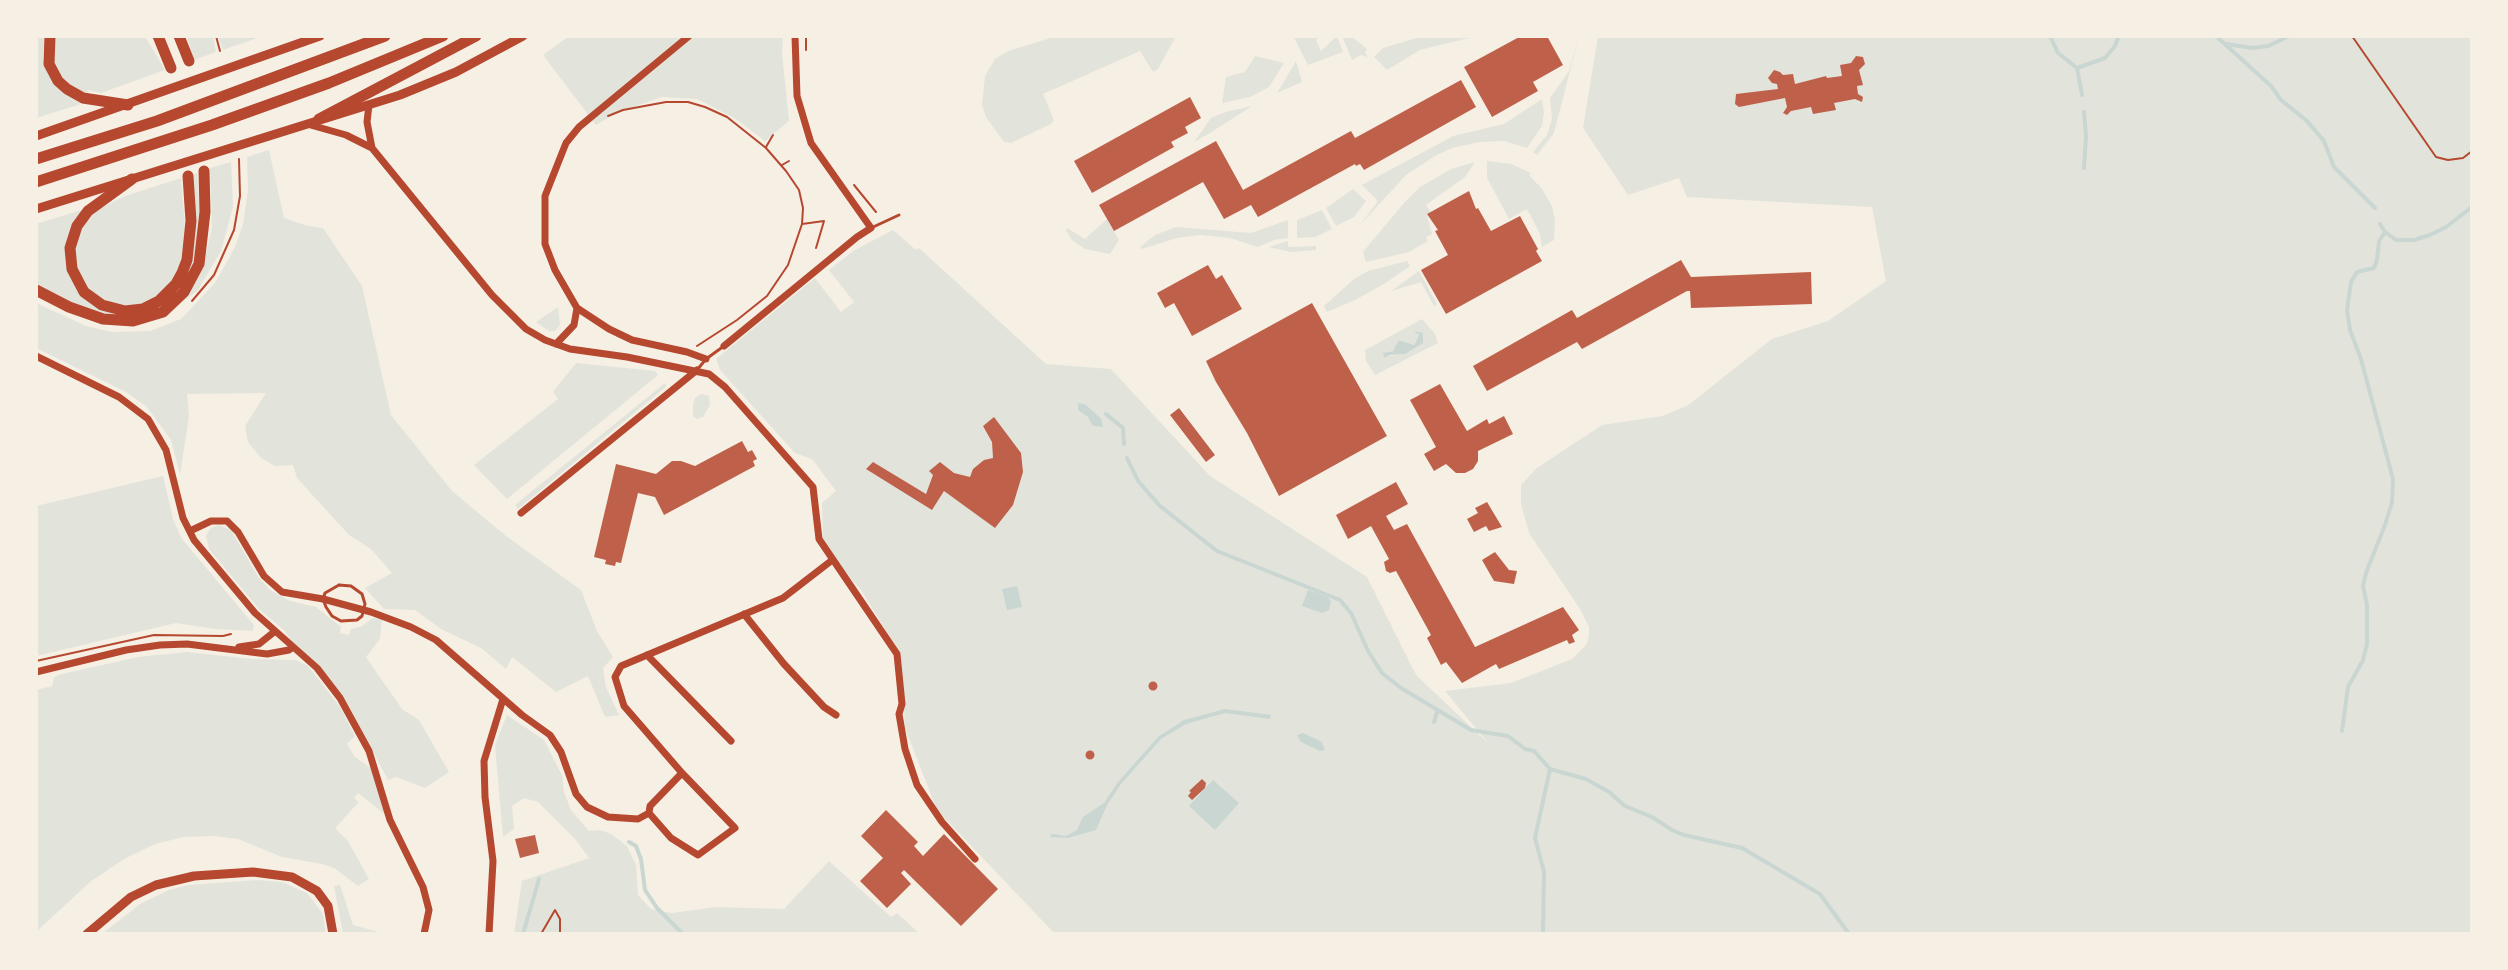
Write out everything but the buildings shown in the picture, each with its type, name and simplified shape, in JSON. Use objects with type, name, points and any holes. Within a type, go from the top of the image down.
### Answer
[{"type":"main road","points":[[50,36],[49,64],[58,81],[67,89],[83,98],[128,105]]},
{"type":"main road","points":[[179,36],[189,61]]},
{"type":"main road","points":[[36,159],[157,121],[385,36]]},
{"type":"main road","points":[[36,182],[212,125],[329,83],[443,36]]},
{"type":"main road","points":[[319,119],[476,36]]},
{"type":"main road","points":[[157,38],[171,68]]},
{"type":"main road","points":[[36,290],[69,307],[103,319],[133,321],[163,312],[184,292],[199,264],[205,212],[204,171]]},
{"type":"main road","points":[[132,179],[88,211],[77,226],[70,248],[72,269],[84,292],[102,305],[125,311],[143,309],[159,301],[182,273],[191,221],[188,176]]},
{"type":"street","points":[[36,136],[320,36]]},
{"type":"street","points":[[36,209],[369,105],[456,72],[523,36]]},
{"type":"street","points":[[689,36],[579,127],[566,143],[545,196],[545,244],[555,270],[577,308],[632,340],[706,359]]},
{"type":"street","points":[[724,346],[871,228],[811,143],[797,96],[795,36]]},
{"type":"street","points":[[369,105],[367,122],[375,151]]},
{"type":"street","points":[[305,123],[346,135],[375,151],[506,311],[526,329],[570,349],[697,370],[709,374],[725,387],[813,487],[819,539],[831,561],[897,654],[902,704],[899,714],[905,749],[917,785],[942,822],[975,859]]},
{"type":"street","points":[[556,344],[574,325],[577,308]]},
{"type":"street","points":[[36,356],[128,401],[148,419],[166,450],[183,518],[190,531],[255,613],[317,668],[340,698],[369,751],[390,820],[413,862],[427,898],[429,910],[424,934]]},
{"type":"street","points":[[521,513],[697,370]]},
{"type":"street","points":[[190,531],[211,521],[227,521],[235,527],[264,576],[277,589],[288,595],[323,599],[363,610],[411,627],[436,640],[553,739],[576,794],[591,810],[604,816],[638,819],[649,813]]},
{"type":"street","points":[[682,773],[650,806],[649,813],[671,838],[698,855],[735,828],[624,706],[615,677],[621,666],[783,598],[831,561]]},
{"type":"street","points":[[744,614],[784,664],[824,707],[836,715]]},
{"type":"street","points":[[229,648],[259,644],[274,632]]},
{"type":"street","points":[[36,672],[143,647],[187,644],[267,654],[293,647]]},
{"type":"street","points":[[647,655],[731,741]]},
{"type":"street","points":[[489,934],[493,861],[484,761],[503,699]]},
{"type":"street","points":[[87,934],[131,897],[156,885],[194,876],[253,872],[292,877],[317,891],[328,906],[333,934]]},
{"type":"lane","points":[[871,228],[899,215]]},
{"type":"lane","points":[[697,370],[724,346]]},
{"type":"lane","points":[[334,586],[351,586],[362,594],[363,610],[357,620],[341,621],[332,616],[323,599],[325,593],[334,586]]},
{"type":"path","points":[[216,36],[220,51]]},
{"type":"path","points":[[806,36],[806,60]]},
{"type":"path","points":[[2352,36],[2436,157],[2448,160],[2463,158],[2472,151]]},
{"type":"path","points":[[607,117],[652,104],[688,102],[727,117],[766,148],[799,190],[803,208],[802,224],[788,265],[767,296],[697,346]]},
{"type":"path","points":[[766,148],[773,135]]},
{"type":"path","points":[[781,165],[789,161]]},
{"type":"path","points":[[847,178],[876,212]]},
{"type":"path","points":[[802,224],[824,221],[816,248]]},
{"type":"path","points":[[788,265],[797,264]]},
{"type":"path","points":[[772,275],[779,278]]},
{"type":"path","points":[[541,934],[555,910],[560,919],[560,934]]},
{"type":"shaded area","points":[[45,36],[43,58],[49,76],[63,92],[81,104],[36,118],[36,37]]},
{"type":"shaded area","points":[[53,36],[145,36],[165,70],[101,93],[88,90],[86,95],[76,91],[55,71],[51,48]]},
{"type":"shaded area","points":[[187,36],[213,36],[216,52],[194,60]]},
{"type":"shaded area","points":[[218,36],[263,36],[223,50]]},
{"type":"shaded area","points":[[569,36],[783,36],[789,121],[765,141],[736,119],[697,99],[662,97],[619,112],[596,125],[543,55]]},
{"type":"shaded area","points":[[1057,36],[1175,38],[1158,69],[1153,72],[1140,51],[1043,94],[1054,120],[1051,124],[1011,143],[1004,142],[986,117],[982,105],[985,76],[995,59],[1008,51]]},
{"type":"shaded area","points":[[1293,36],[1320,36],[1316,40],[1321,51],[1337,36],[1343,52],[1308,65]]},
{"type":"shaded area","points":[[1342,36],[1351,36],[1367,49],[1368,57],[1361,55],[1352,60]]},
{"type":"shaded area","points":[[1423,36],[1477,36],[1420,50],[1387,70],[1374,57],[1383,48]]},
{"type":"shaded area","points":[[1579,36],[1554,133],[1537,155],[1533,152],[1547,135],[1552,119],[1550,98],[1569,71]]},
{"type":"shaded area","points":[[1598,36],[2472,36],[2472,934],[1055,934],[937,810],[905,728],[901,655],[861,590],[833,558],[823,539],[822,503],[836,491],[812,459],[795,453],[720,370],[716,359],[815,278],[841,312],[854,302],[829,270],[853,251],[893,230],[916,250],[919,248],[1046,364],[1111,369],[1210,476],[1367,577],[1416,675],[1488,743],[1445,691],[1511,683],[1572,659],[1586,645],[1589,636],[1589,627],[1580,609],[1529,533],[1521,504],[1521,485],[1537,468],[1602,425],[1662,416],[1687,406],[1772,339],[1828,321],[1886,281],[1872,207],[1687,197],[1679,178],[1628,195],[1583,128]]},
{"type":"shaded area","points":[[1255,56],[1284,63],[1269,87],[1250,97],[1222,103],[1226,77],[1245,72]]},
{"type":"shaded area","points":[[1296,61],[1302,82],[1277,93]]},
{"type":"shaded area","points":[[1542,99],[1542,126],[1527,148],[1504,141],[1452,148],[1406,175],[1360,225],[1378,201],[1362,185],[1453,136],[1504,124]]},
{"type":"shaded area","points":[[1252,106],[1210,133],[1194,142],[1211,118]]},
{"type":"shaded area","points":[[269,150],[284,218],[323,228],[362,286],[391,415],[452,491],[506,536],[581,590],[597,631],[613,657],[603,668],[606,687],[619,715],[605,717],[588,676],[556,692],[512,657],[506,669],[481,648],[441,629],[415,610],[384,609],[365,588],[392,573],[371,549],[349,535],[297,478],[293,465],[275,466],[261,458],[248,442],[245,426],[266,393],[187,394],[189,416],[180,475],[171,440],[146,406],[126,392],[36,348],[36,303],[86,326],[112,332],[150,331],[181,319],[215,283],[235,247],[243,224],[248,190],[247,157]]},
{"type":"shaded area","points":[[1487,161],[1511,164],[1531,173],[1529,175],[1552,206],[1554,240],[1542,247],[1540,234],[1527,209],[1509,219],[1487,178]]},
{"type":"shaded area","points":[[231,162],[233,207],[221,251],[198,290],[163,317],[192,288],[203,268],[212,227],[210,168]]},
{"type":"shaded area","points":[[1475,162],[1465,177],[1426,205],[1431,212],[1427,215],[1432,234],[1426,237],[1428,241],[1409,252],[1366,262],[1363,252],[1420,187],[1451,169]]},
{"type":"shaded area","points":[[197,173],[200,219],[196,258],[189,278],[167,304],[148,315],[96,314],[36,286],[36,224],[85,209],[70,232],[81,293],[137,314],[189,266],[195,238],[194,174]]},
{"type":"shaded area","points":[[181,178],[185,226],[183,259],[167,291],[144,305],[115,306],[90,293],[78,276],[74,246],[86,220],[125,196]]},
{"type":"shaded area","points":[[1353,189],[1366,201],[1354,217],[1336,226],[1326,208]]},
{"type":"shaded area","points":[[1322,210],[1332,229],[1315,237],[1297,238],[1297,220]]},
{"type":"shaded area","points":[[1107,219],[1119,240],[1110,254],[1085,249],[1072,240],[1066,230],[1085,239]]},
{"type":"shaded area","points":[[1288,220],[1288,238],[1258,247],[1230,238],[1200,235],[1140,247],[1155,235],[1176,227],[1251,233]]},
{"type":"shaded area","points":[[1288,241],[1288,247],[1316,246],[1316,250],[1291,252],[1269,247]]},
{"type":"shaded area","points":[[1407,261],[1410,266],[1384,284],[1327,312],[1324,306],[1354,279],[1368,271]]},
{"type":"shaded area","points":[[1419,271],[1437,304],[1434,306],[1421,282],[1391,291]]},
{"type":"shaded area","points":[[558,307],[560,325],[555,331],[549,331],[536,322]]},
{"type":"shaded area","points":[[1422,319],[1435,334],[1438,343],[1375,375],[1366,361],[1365,350]],"holes":[[[1417,332],[1424,336],[1405,354],[1387,356],[1384,353],[1393,351],[1401,340],[1413,346],[1419,335]]]},
{"type":"shaded area","points":[[1414,331],[1423,333],[1423,343],[1405,354],[1384,358],[1383,353],[1393,351],[1399,340],[1414,345],[1419,335]]},
{"type":"shaded area","points":[[576,363],[655,371],[658,375],[507,499],[474,465],[558,399],[553,392]]},
{"type":"shaded area","points":[[665,383],[667,386],[518,509],[515,505]]},
{"type":"shaded area","points":[[701,394],[709,396],[710,405],[703,417],[697,419],[693,416],[693,405],[695,398]]},
{"type":"shaded area","points":[[1078,403],[1086,405],[1101,419],[1103,427],[1093,426],[1088,417],[1078,410]]},
{"type":"shaded area","points":[[163,476],[173,519],[182,539],[254,625],[253,631],[176,623],[36,656],[36,506]]},
{"type":"shaded area","points":[[219,525],[231,530],[259,578],[270,590],[290,601],[316,607],[341,627],[340,633],[349,635],[351,629],[373,618],[382,619],[380,639],[366,657],[402,709],[419,720],[449,772],[425,788],[396,777],[388,780],[349,706],[330,679],[285,631],[259,609],[209,549],[206,535],[211,528]]},
{"type":"shaded area","points":[[1017,586],[1022,607],[1007,610],[1002,589]]},
{"type":"shaded area","points":[[1308,590],[1328,597],[1331,602],[1329,610],[1322,613],[1302,606]]},
{"type":"shaded area","points":[[187,652],[296,660],[308,666],[340,707],[355,736],[347,744],[355,757],[371,768],[386,815],[358,793],[354,798],[359,802],[335,828],[348,841],[369,879],[358,886],[334,868],[282,857],[238,839],[184,837],[155,844],[124,859],[90,882],[36,932],[36,690],[52,686],[58,675],[138,657]]},
{"type":"shaded area","points":[[1225,709],[1271,715],[1270,719],[1225,713],[1186,724],[1161,739],[1121,784],[1096,830],[1068,838],[1050,837],[1052,834],[1066,836],[1077,830],[1083,817],[1104,803],[1118,782],[1158,737],[1184,720]]},
{"type":"shaded area","points":[[507,715],[544,740],[562,775],[571,810],[589,831],[600,830],[611,834],[627,846],[636,865],[638,895],[651,909],[672,913],[716,907],[784,909],[829,861],[891,917],[897,913],[920,934],[514,934],[522,881],[589,858],[575,839],[538,802],[524,798],[512,806],[514,829],[503,837],[495,745]]},
{"type":"shaded area","points":[[1303,733],[1322,742],[1325,750],[1320,751],[1301,742],[1297,735]]},
{"type":"shaded area","points":[[1213,780],[1239,803],[1215,830],[1189,806]]},
{"type":"shaded area","points":[[257,880],[282,882],[307,893],[323,914],[326,934],[102,934],[140,904],[169,890],[188,885]]},
{"type":"shaded area","points":[[340,885],[353,925],[378,934],[343,934],[334,886]]},
{"type":"waterway","points":[[2050,36],[2058,53],[2077,68],[2105,58],[2118,38]]},
{"type":"waterway","points":[[2216,36],[2271,86],[2281,100],[2307,121],[2324,141],[2334,167],[2375,208]]},
{"type":"waterway","points":[[2226,44],[2253,48],[2268,46],[2289,36]]},
{"type":"waterway","points":[[2077,68],[2082,95]]},
{"type":"waterway","points":[[2084,112],[2084,168]]},
{"type":"waterway","points":[[2380,224],[2396,240],[2414,240],[2446,227],[2472,207]]},
{"type":"waterway","points":[[2342,731],[2348,687],[2363,660],[2367,644],[2367,605],[2363,586],[2392,502],[2393,479],[2347,310],[2351,282],[2357,272],[2374,268],[2379,241],[2385,232]]},
{"type":"waterway","points":[[1106,414],[1123,428],[1124,444]]},
{"type":"waterway","points":[[1127,458],[1138,481],[1160,506],[1217,551],[1340,600],[1351,613],[1382,673],[1401,688],[1471,730],[1508,736],[1525,749],[1534,751],[1550,769],[1586,779],[1609,792],[1625,806],[1652,817],[1672,830],[1742,848],[1820,894],[1849,934]]},
{"type":"waterway","points":[[1434,722],[1437,712]]},
{"type":"waterway","points":[[1543,934],[1544,872],[1535,838],[1550,769]]},
{"type":"waterway","points":[[629,842],[636,846],[641,859],[645,890],[657,908],[683,934]]},
{"type":"waterway","points":[[523,934],[539,879]]}]
